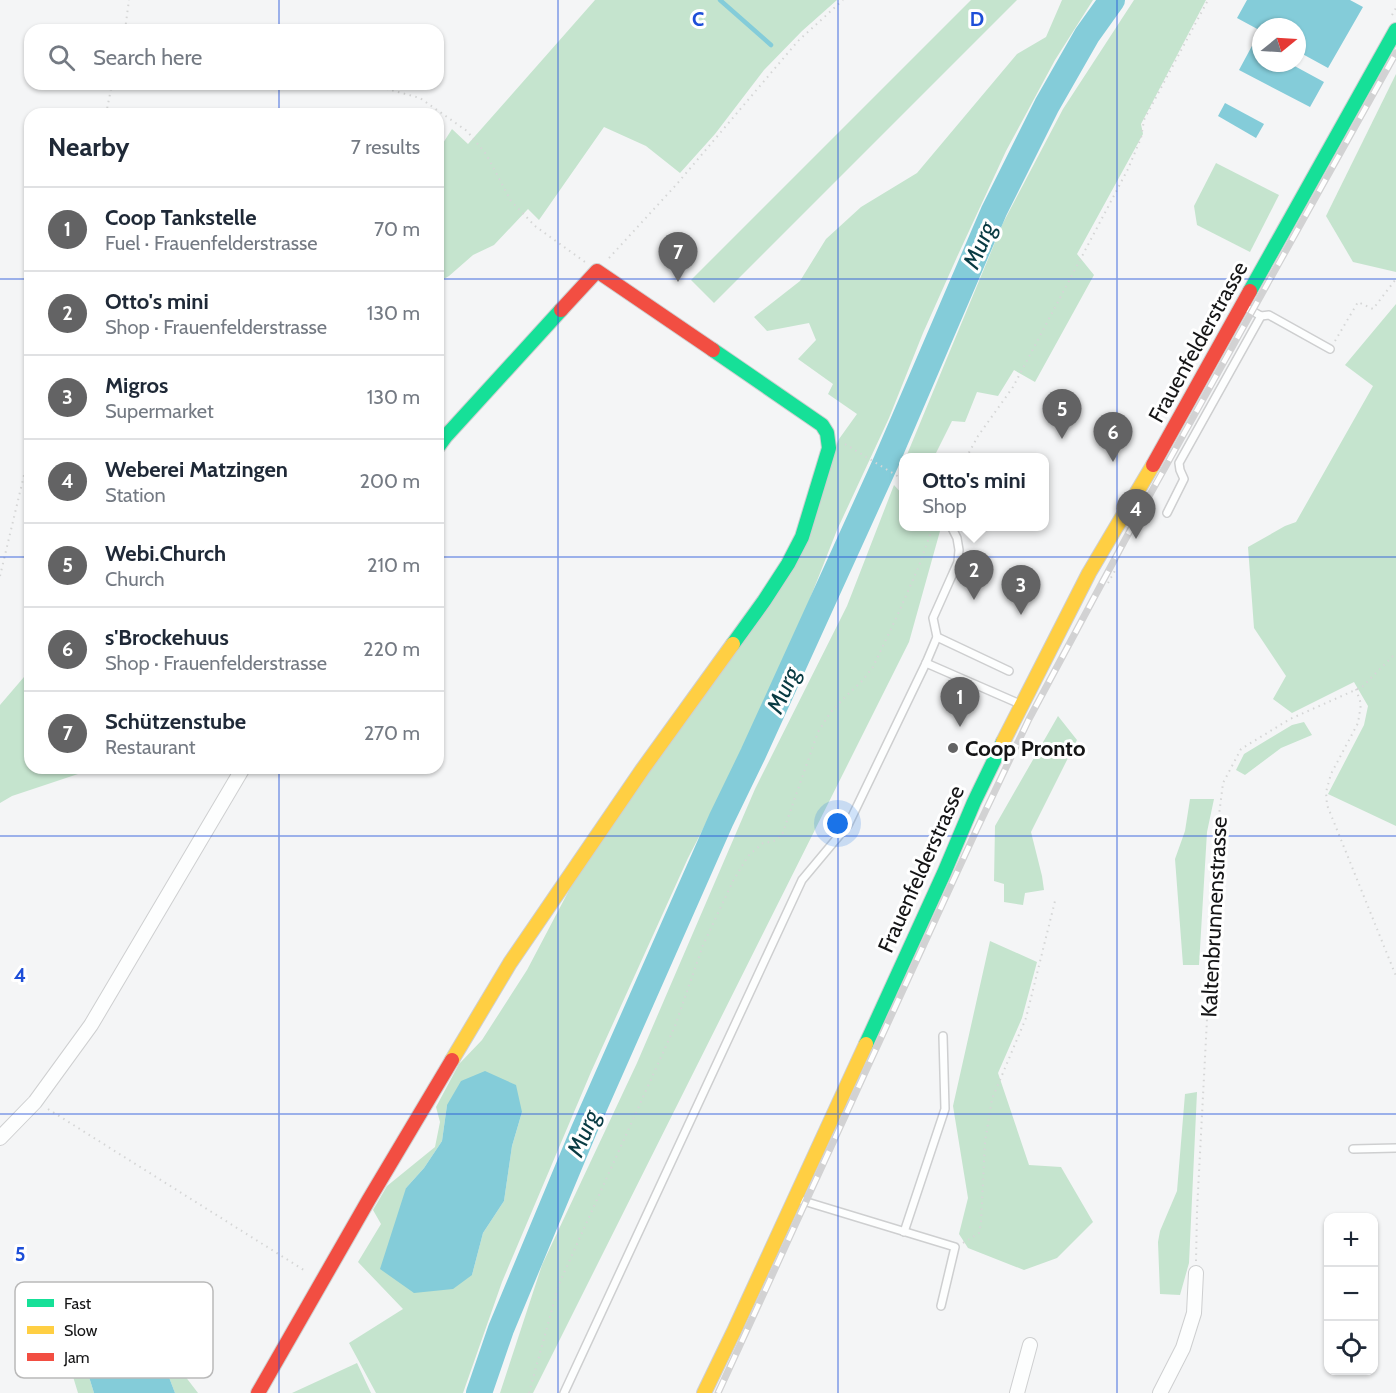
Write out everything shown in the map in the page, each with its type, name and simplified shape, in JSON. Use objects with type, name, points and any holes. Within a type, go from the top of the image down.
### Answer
[{"type":"street","name":"Frauenfelderstrasse","points":[[704,1393],[1021,704],[1089,573],[1138,492],[1396,30]]},
{"type":"street","points":[[258,1393],[368,1201],[510,963],[642,770],[789,564],[802,537],[829,448],[827,433],[812,413],[597,271],[444,439]]},
{"type":"street","points":[[0,1138],[35,1101],[91,1025],[239,774]]},
{"type":"street","points":[[1160,1393],[1183,1348],[1194,1312],[1196,1273]]},
{"type":"street","points":[[1017,1393],[1030,1345]]},
{"type":"lane","points":[[1242,306],[1261,316],[1269,315],[1330,349]]},
{"type":"lane","points":[[1167,513],[1184,479],[1179,463],[1261,316]]},
{"type":"lane","points":[[564,1393],[802,880],[848,825],[926,663],[937,637],[933,618],[958,562],[959,549],[954,531]]},
{"type":"lane","points":[[937,637],[1009,671]]},
{"type":"lane","points":[[926,663],[1021,704]]},
{"type":"lane","points":[[904,1232],[945,1108],[943,1036]]},
{"type":"lane","points":[[1353,1149],[1396,1148]]},
{"type":"lane","points":[[795,1198],[955,1247],[942,1306]]},
{"type":"path","points":[[125,24],[129,0]]},
{"type":"path","points":[[444,115],[467,131],[486,154],[510,201],[535,226],[597,271],[676,186],[798,42],[843,0]]},
{"type":"path","points":[[969,453],[1013,387],[1128,169],[1141,138],[1146,116],[1208,0]]},
{"type":"path","points":[[107,108],[111,90]]},
{"type":"path","points":[[391,90],[420,98],[434,108]]},
{"type":"path","points":[[1330,349],[1358,302],[1373,309],[1396,279]]},
{"type":"path","points":[[861,453],[899,477]]},
{"type":"path","points":[[0,576],[24,475]]},
{"type":"path","points":[[529,1393],[559,1284],[675,1026],[703,945],[747,856],[763,843],[774,841],[782,835],[818,732],[830,713],[873,667],[919,566],[931,531]]},
{"type":"path","points":[[1108,583],[1116,569]]},
{"type":"path","name":"Kaltenbrunnenstrasse","points":[[1196,1273],[1210,908],[1223,783],[1241,749],[1290,719],[1362,687],[1396,653]]},
{"type":"path","points":[[1356,689],[1361,704],[1358,723],[1331,774],[1326,792],[1327,805],[1396,976]]},
{"type":"path","points":[[955,1247],[979,1233],[985,1142],[992,1099],[1026,1018],[1055,901]]},
{"type":"path","points":[[35,1101],[322,1281]]},
{"type":"green space","points":[[595,0],[837,0],[802,31],[764,70],[715,134],[680,173],[646,146],[604,127],[539,220],[528,209],[494,245],[473,255],[444,279],[444,142],[452,129],[468,144]]},
{"type":"green space","points":[[971,0],[1017,0],[714,303],[691,280]]},
{"type":"green space","points":[[1062,0],[1093,0],[1055,60],[1006,151],[957,257],[889,418],[837,530],[798,629],[733,771],[688,858],[591,1072],[502,1282],[463,1393],[376,1393],[349,1343],[403,1309],[358,1262],[381,1224],[373,1210],[387,1186],[435,1147],[440,1122],[436,1107],[459,1064],[482,1040],[527,970],[595,841],[771,601],[839,439],[857,414],[828,394],[833,384],[798,359],[816,340],[809,323],[767,331],[754,317],[800,281],[826,239],[861,207],[917,173],[1017,54],[1046,37]],"holes":[[[447,1105],[522,1112],[512,1146],[504,1201],[483,1233],[472,1275],[406,1188],[424,1168],[442,1141]]]},
{"type":"green space","points":[[1134,0],[1206,0],[1141,124],[1143,134],[1077,254],[1094,275],[1035,382],[1014,370],[998,396],[977,392],[965,422],[952,421],[936,453],[908,453],[1003,223],[1063,109]]},
{"type":"green space","points":[[1396,74],[1396,272],[1353,262],[1326,216]]},
{"type":"green space","points":[[1216,163],[1279,195],[1250,252],[1197,225],[1194,206]]},
{"type":"green space","points":[[1396,304],[1396,826],[1328,794],[1364,725],[1368,706],[1354,682],[1292,713],[1273,699],[1286,676],[1254,628],[1248,547],[1296,522],[1373,386],[1345,365]]},
{"type":"green space","points":[[894,485],[899,491],[899,531],[940,531],[909,642],[533,1393],[500,1393],[542,1265],[637,1063],[755,789],[847,606]]},
{"type":"green space","points":[[24,677],[24,774],[78,774],[12,796],[0,803],[0,705]]},
{"type":"green space","points":[[1058,716],[1077,740],[1031,832],[1044,890],[1025,893],[1023,905],[1004,902],[1004,884],[994,881],[995,826]]},
{"type":"green space","points":[[1304,722],[1312,735],[1281,748],[1245,775],[1236,770],[1244,754],[1292,725]]},
{"type":"green space","points":[[1190,799],[1214,799],[1207,832],[1199,965],[1183,965],[1175,859],[1185,831]]},
{"type":"green space","points":[[990,941],[1037,962],[1022,1018],[998,1073],[1029,1165],[1061,1167],[1093,1222],[1057,1258],[1024,1270],[968,1248],[959,1234],[968,1198],[953,1106]]},
{"type":"green space","points":[[1197,1092],[1189,1263],[1180,1295],[1160,1294],[1158,1242],[1160,1231],[1177,1191],[1185,1094]]},
{"type":"green space","points":[[357,1363],[371,1393],[292,1393]]},
{"type":"green space","points":[[73,1378],[89,1378],[94,1393],[78,1393]]},
{"type":"green space","points":[[169,1378],[186,1378],[198,1393],[175,1393]]},
{"type":"water","points":[[1247,0],[1350,0],[1363,7],[1328,68],[1306,56],[1306,18],[1252,18],[1252,26],[1237,18]]},
{"type":"water","points":[[1252,46],[1252,72],[1306,72],[1324,82],[1310,107],[1239,70]]},
{"type":"water","points":[[1225,103],[1264,124],[1256,138],[1218,116]]},
{"type":"water","points":[[485,1071],[516,1085],[522,1112],[512,1146],[504,1201],[483,1233],[472,1275],[453,1289],[414,1293],[380,1269],[406,1188],[424,1168],[442,1141],[447,1105],[461,1081]]},
{"type":"water","points":[[89,1378],[169,1378],[175,1393],[94,1393]]},
{"type":"waterway","points":[[720,0],[771,45]]},
{"type":"waterway","name":"Murg","points":[[479,1393],[501,1329],[584,1130],[721,820],[886,462],[994,211],[1047,105],[1087,35],[1112,0]]},
{"type":"railway","points":[[718,1393],[1029,719],[1133,525],[1396,53]]},
{"type":"traffic: fast","points":[[1250,291],[1396,30]]},
{"type":"traffic: fast","points":[[444,439],[561,310]]},
{"type":"traffic: fast","points":[[713,350],[822,425],[827,433],[829,448],[802,537],[788,564],[733,644]]},
{"type":"traffic: fast","points":[[866,1044],[1003,742]]},
{"type":"traffic: slow","points":[[1003,742],[1089,573],[1153,465]]},
{"type":"traffic: slow","points":[[452,1060],[510,963],[642,770],[733,644]]},
{"type":"traffic: slow","points":[[704,1393],[866,1044]]},
{"type":"traffic: jam","points":[[561,310],[597,271],[713,350]]},
{"type":"traffic: jam","points":[[1153,465],[1250,291]]},
{"type":"traffic: jam","points":[[258,1393],[452,1060]]},
{"type":"place","name":"Schützenstube","points":[[678,282]]},
{"type":"place","name":"Webi.Church","points":[[1062,439]]},
{"type":"place","name":"s'Brockehuus","points":[[1113,462]]},
{"type":"place","name":"Weberei Matzingen","points":[[1136,539]]},
{"type":"place","name":"Otto's mini","points":[[974,600]]},
{"type":"place","name":"Migros","points":[[1021,615]]},
{"type":"place","name":"Coop Tankstelle","points":[[960,727]]},
{"type":"place","name":"Coop Pronto","points":[[953,748]]}]
